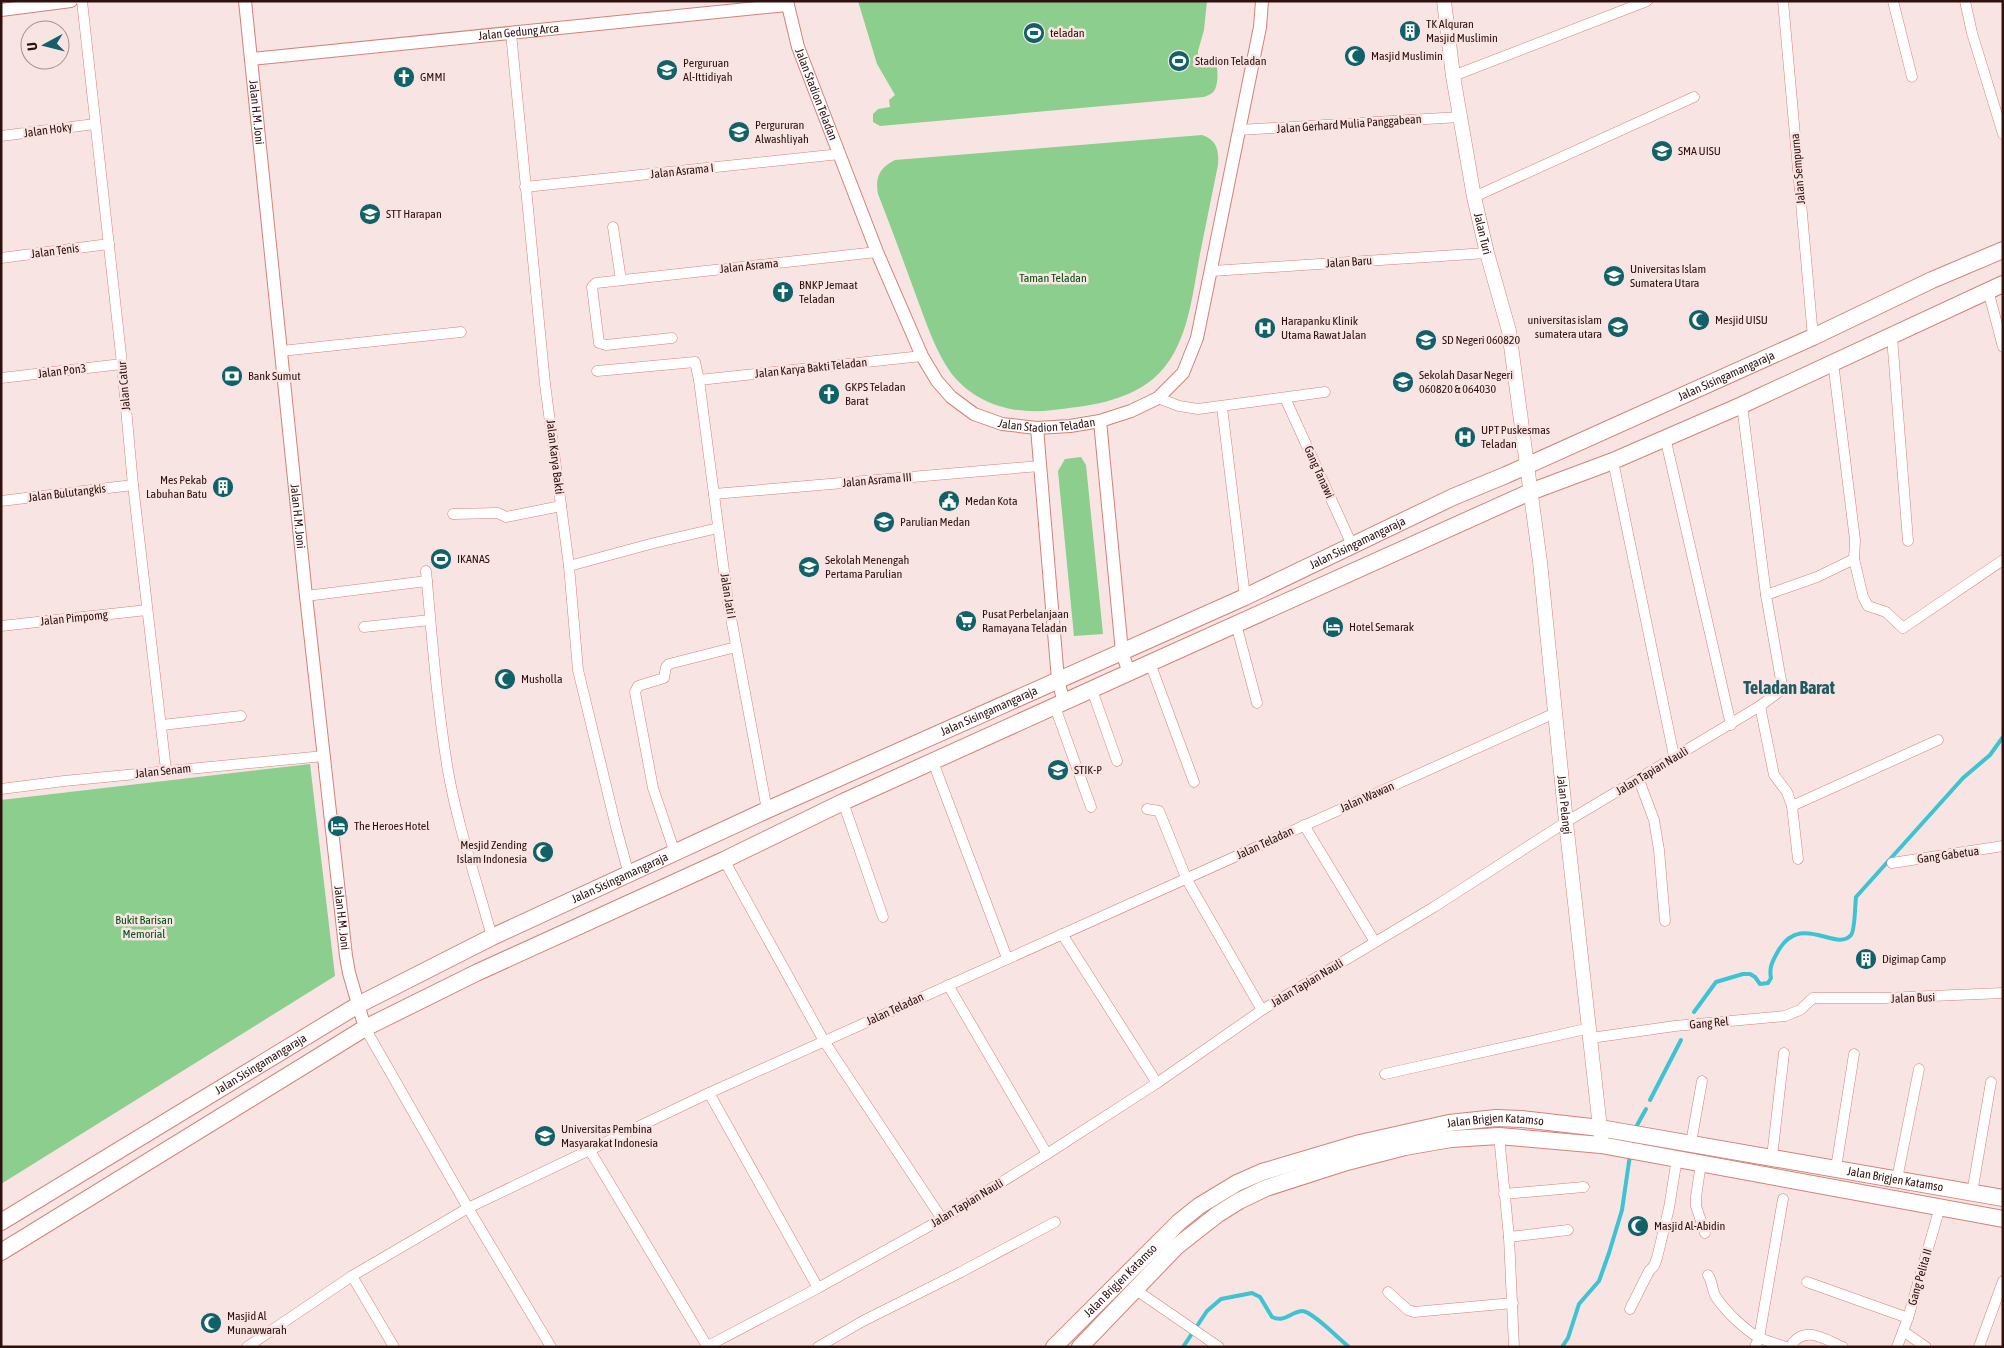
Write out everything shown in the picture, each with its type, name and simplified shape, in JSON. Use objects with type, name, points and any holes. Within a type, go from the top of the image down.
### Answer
[{"type":"main road","name":"Jalan Turi","points":[[1444,1],[1453,76],[1474,197],[1508,331],[1526,465]]},
{"type":"main road","name":"Jalan Sisingamangaraja","points":[[1,1222],[358,1005],[492,937],[768,810],[1245,597],[1352,545],[1526,465],[1813,337],[1932,280],[2003,250]]},
{"type":"main road","name":"Jalan Sisingamangaraja","points":[[1,1252],[365,1028],[476,973],[724,860],[842,802],[1236,624],[1530,492],[1613,461],[1742,405],[1833,362],[1892,337],[1996,287]]},
{"type":"main road","name":"Jalan Pelangi","points":[[1526,465],[1540,562],[1566,822],[1591,1034],[1601,1145]]},
{"type":"main road","name":"Jalan Brigjen Katamso","points":[[1054,1347],[1179,1222],[1199,1206],[1238,1183],[1262,1172],[1360,1143],[1470,1120],[1522,1119],[1622,1131],[2003,1198]]},
{"type":"main road","name":"Jalan Brigjen Katamso","points":[[1080,1347],[1176,1247],[1218,1214],[1266,1188],[1347,1162],[1406,1147],[1452,1139],[1499,1136],[1601,1145],[2003,1219]]},
{"type":"main road","points":[[98,1163],[112,1184]]},
{"type":"street","points":[[1,10],[44,3],[72,1]]},
{"type":"street","name":"Jalan Catur","points":[[82,1],[122,364],[133,485],[166,770]]},
{"type":"street","name":"Jalan H.M. Joni","points":[[245,1],[306,596],[346,956],[365,1028]]},
{"type":"street","name":"Jalan Stadion Teladan","points":[[787,3],[798,47],[878,252],[922,356],[937,381],[951,397],[974,414],[1002,424],[1037,428],[1070,426],[1100,421],[1131,411],[1158,398],[1182,373],[1197,338],[1212,271],[1260,27],[1262,1]]},
{"type":"street","points":[[1453,76],[1647,1]]},
{"type":"street","name":"Jalan Sempurna","points":[[1783,1],[1813,337]]},
{"type":"street","points":[[1893,1],[1912,77]]},
{"type":"street","points":[[1965,1],[1972,33],[2003,134]]},
{"type":"street","name":"Jalan Gedung Arca","points":[[251,58],[511,33],[787,3]]},
{"type":"street","name":"Jalan Karya Bakti","points":[[511,33],[546,384],[582,687],[629,875]]},
{"type":"street","points":[[1474,197],[1694,97]]},
{"type":"street","name":"Jalan Gerhard Mulia Panggabean","points":[[1239,130],[1460,117]]},
{"type":"street","name":"Jalan Hoky","points":[[1,136],[95,124]]},
{"type":"street","name":"Jalan Asrama I","points":[[525,187],[840,154]]},
{"type":"street","points":[[613,227],[621,280]]},
{"type":"street","name":"Jalan Tenis","points":[[1,258],[109,244]]},
{"type":"street","name":"Jalan Asrama","points":[[672,338],[606,345],[599,343],[592,287],[596,283],[878,252]]},
{"type":"street","name":"Jalan Baru","points":[[1212,271],[1487,253]]},
{"type":"street","points":[[1996,287],[2003,347]]},
{"type":"street","points":[[281,351],[461,332]]},
{"type":"street","points":[[1892,337],[1908,541]]},
{"type":"street","name":"Jalan Karya Bakti Teladan","points":[[699,380],[922,356]]},
{"type":"street","name":"Jalan Jati I","points":[[597,371],[695,362],[736,647],[768,810]]},
{"type":"street","points":[[1833,362],[1855,540],[1854,559],[1863,597],[1868,606],[1886,612],[1903,628],[2003,560]]},
{"type":"street","name":"Jalan Pon3","points":[[1,378],[122,364]]},
{"type":"street","points":[[1158,398],[1179,406],[1198,409],[1325,392]]},
{"type":"street","name":"Gang Tanawi","points":[[1285,398],[1352,545]]},
{"type":"street","points":[[1742,405],[1766,595],[1817,577],[1854,559]]},
{"type":"street","points":[[1222,407],[1245,597]]},
{"type":"street","points":[[1100,421],[1122,652],[1129,673]]},
{"type":"street","points":[[1037,428],[1059,705],[1091,807]]},
{"type":"street","points":[[1666,437],[1731,725]]},
{"type":"street","points":[[1613,461],[1674,756]]},
{"type":"street","name":"Jalan Asrama III","points":[[714,494],[1040,466]]},
{"type":"street","name":"Jalan Bulutangkis","points":[[1,501],[133,485]]},
{"type":"street","points":[[453,514],[498,513],[506,517],[561,506]]},
{"type":"street","points":[[569,566],[718,528]]},
{"type":"street","points":[[306,596],[426,576],[437,699],[448,773],[492,937]]},
{"type":"street","name":"Jalan Tapian Nauli","points":[[818,1288],[942,1219],[1157,1083],[1262,1010],[1434,907],[1566,822],[1639,780],[1674,756],[1731,725],[1760,706],[1780,691],[1781,682],[1766,595]]},
{"type":"street","name":"Jalan Pimpomg","points":[[1,626],[147,610]]},
{"type":"street","points":[[364,627],[430,620]]},
{"type":"street","points":[[1236,624],[1257,703]]},
{"type":"street","points":[[675,853],[653,788],[635,692],[636,688],[664,678],[668,664],[736,647]]},
{"type":"street","points":[[1150,663],[1194,782]]},
{"type":"street","points":[[1092,690],[1117,761]]},
{"type":"street","points":[[1760,706],[1771,768],[1792,806],[1798,859]]},
{"type":"street","name":"Jalan Wawan","points":[[1304,824],[1555,714]]},
{"type":"street","points":[[162,725],[241,716]]},
{"type":"street","points":[[1792,806],[1938,740]]},
{"type":"street","name":"Jalan Senam","points":[[1,789],[166,770],[324,756]]},
{"type":"street","points":[[933,762],[1007,958]]},
{"type":"street","points":[[1639,780],[1654,820],[1659,850],[1665,921]]},
{"type":"street","points":[[842,802],[883,917]]},
{"type":"street","points":[[1147,809],[1159,811],[1187,880],[1262,1010]]},
{"type":"street","points":[[1304,824],[1375,942]]},
{"type":"street","name":"Jalan Teladan","points":[[246,1347],[352,1276],[468,1208],[709,1093],[1007,958],[1187,880],[1304,824]]},
{"type":"street","name":"Gang Gabetua","points":[[1892,863],[2003,846]]},
{"type":"street","points":[[724,860],[824,1041],[942,1219]]},
{"type":"street","points":[[1062,934],[1157,1083]]},
{"type":"street","points":[[948,985],[1047,1154]]},
{"type":"street","name":"Jalan Busi","points":[[1822,998],[1884,998],[2003,993]]},
{"type":"street","name":"Gang Rel","points":[[1385,1074],[1591,1034],[1785,1016],[1800,1010],[1813,998],[1822,998]]},
{"type":"street","points":[[365,1028],[468,1208],[551,1347]]},
{"type":"street","points":[[1772,1157],[1784,1053]]},
{"type":"street","points":[[1836,1168],[1854,1054]]},
{"type":"street","points":[[1897,1179],[1919,1069]]},
{"type":"street","points":[[1691,1143],[1702,1081]]},
{"type":"street","points":[[1972,1192],[1991,1082]]},
{"type":"street","points":[[589,1149],[706,1346],[818,1288],[709,1093]]},
{"type":"street","points":[[1499,1136],[1509,1237],[1514,1347]]},
{"type":"street","points":[[1630,1309],[1649,1271],[1658,1258],[1677,1158]]},
{"type":"street","points":[[1701,1163],[1696,1206],[1705,1233]]},
{"type":"street","points":[[1504,1194],[1584,1187]]},
{"type":"street","points":[[1757,1342],[1783,1199]]},
{"type":"street","name":"Gang Pelita II","points":[[1897,1347],[1908,1318],[1940,1207]]},
{"type":"street","points":[[818,1347],[863,1321],[1055,1222]]},
{"type":"street","points":[[1509,1237],[1568,1230]]},
{"type":"street","points":[[1708,1275],[1716,1297],[1757,1342],[1786,1347]]},
{"type":"street","points":[[352,1276],[394,1347]]},
{"type":"street","points":[[1979,1347],[2003,1281]]},
{"type":"street","points":[[1807,1282],[1908,1318]]},
{"type":"street","points":[[1136,1290],[1219,1347]]},
{"type":"street","points":[[1388,1292],[1408,1310],[1414,1312],[1513,1303]]},
{"type":"street","points":[[1904,1331],[1926,1347]]},
{"type":"street","points":[[1790,1347],[1795,1339],[1804,1334],[1816,1336],[1843,1347]]},
{"type":"green space","points":[[858,1],[1207,1],[1204,30],[1198,57],[1215,59],[1217,84],[1213,92],[1204,97],[880,126],[873,122],[873,114],[878,109],[890,107],[889,100],[895,95],[877,64]]},
{"type":"green space","name":"Taman Teladan","points":[[1202,135],[1211,140],[1216,146],[1218,165],[1187,321],[1174,353],[1165,367],[1142,387],[1118,398],[1106,402],[1053,410],[1025,411],[1011,409],[984,400],[961,384],[951,373],[932,338],[878,194],[877,183],[879,174],[885,166],[895,160]]},
{"type":"green space","points":[[1081,457],[1086,465],[1103,634],[1074,636],[1058,471],[1065,459]]},
{"type":"green space","name":"Bukit Barisan Memorial","points":[[310,764],[335,976],[1,1184],[1,800]]},
{"type":"waterway","points":[[1694,1012],[1716,982],[1743,974],[1750,974],[1760,984],[1768,983],[1771,978],[1771,965],[1777,953],[1786,941],[1796,935],[1807,933],[1836,939],[1844,939],[1851,935],[1856,897],[1963,778],[1990,755],[2003,737]]},
{"type":"waterway","points":[[1650,1100],[1681,1040]]},
{"type":"waterway","points":[[1635,1129],[1646,1109]]},
{"type":"waterway","points":[[1562,1347],[1568,1338],[1579,1304],[1599,1281],[1609,1253],[1622,1210],[1630,1155]]},
{"type":"waterway","points":[[1183,1347],[1207,1311],[1221,1299],[1252,1293],[1260,1297],[1272,1317],[1280,1319],[1298,1312],[1306,1312],[1319,1320],[1349,1347]]},
{"type":"place","name":"TK Alquran Masjid Muslimin","points":[[1410,31]]},
{"type":"place","name":"teladan","points":[[1034,33]]},
{"type":"place","name":"Masjid Muslimin","points":[[1355,56]]},
{"type":"place","name":"Stadion Teladan","points":[[1179,61]]},
{"type":"place","name":"Perguruan Al-Ittidiyah","points":[[667,70]]},
{"type":"place","name":"GMMI","points":[[404,77]]},
{"type":"place","name":"Pergururan Alwashliyah","points":[[739,132]]},
{"type":"place","name":"SMA UISU","points":[[1662,151]]},
{"type":"place","name":"STT Harapan","points":[[370,214]]},
{"type":"place","name":"Universitas Islam Sumatera Utara","points":[[1614,276]]},
{"type":"place","name":"BNKP Jemaat Teladan","points":[[783,292]]},
{"type":"place","name":"Mesjid UISU","points":[[1699,320]]},
{"type":"place","name":"universitas islam sumatera utara","points":[[1618,327]]},
{"type":"place","name":"Harapanku Klinik Utama Rawat Jalan","points":[[1265,328]]},
{"type":"place","name":"SD Negeri 060820","points":[[1426,340]]},
{"type":"place","name":"Bank Sumut","points":[[232,376]]},
{"type":"place","name":"Sekolah Dasar Negeri 060820 & 064030","points":[[1403,382]]},
{"type":"place","name":"GKPS Teladan Barat","points":[[829,394]]},
{"type":"place","name":"UPT Puskesmas Teladan","points":[[1465,437]]},
{"type":"place","name":"Mes Pekab Labuhan Batu","points":[[223,487]]},
{"type":"place","name":"Medan Kota","points":[[949,501]]},
{"type":"place","name":"Parulian Medan","points":[[884,522]]},
{"type":"place","name":"IKANAS","points":[[441,559]]},
{"type":"place","name":"Sekolah Menengah Pertama Parulian","points":[[809,567]]},
{"type":"place","name":"Pusat Perbelanjaan Ramayana Teladan","points":[[966,621]]},
{"type":"place","name":"Hotel Semarak","points":[[1333,627]]},
{"type":"place","name":"Musholla","points":[[505,679]]},
{"type":"place","name":"STIK-P","points":[[1058,770]]},
{"type":"place","name":"The Heroes Hotel","points":[[338,826]]},
{"type":"place","name":"Mesjid Zending Islam Indonesia","points":[[543,852]]},
{"type":"place","name":"Digimap Camp","points":[[1866,959]]},
{"type":"place","name":"Universitas Pembina Masyarakat Indonesia","points":[[545,1136]]},
{"type":"place","name":"Masjid Al-Abidin","points":[[1638,1226]]},
{"type":"place","name":"Masjid Al Munawwarah","points":[[211,1323]]},
{"type":"district","name":"Teladan Barat","points":[[1789,687]]}]
